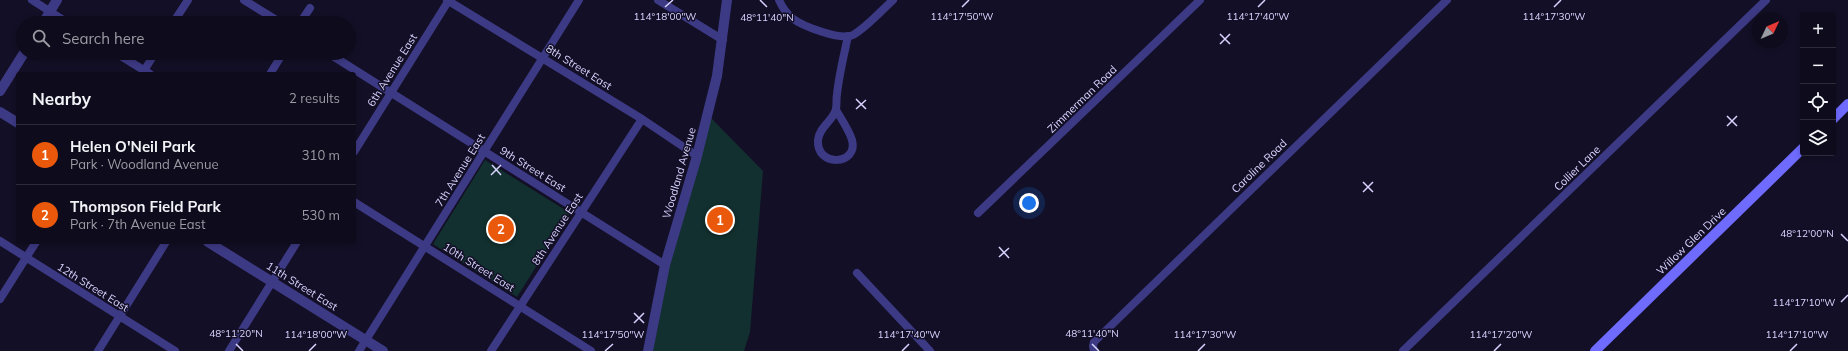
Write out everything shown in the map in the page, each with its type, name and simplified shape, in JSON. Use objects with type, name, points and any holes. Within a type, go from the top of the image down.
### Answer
[{"type":"main road","points":[[1836,116],[1848,104]]},
{"type":"main road","name":"Willow Glen Drive","points":[[1595,351],[1800,151]]},
{"type":"street","points":[[32,0],[57,16]]},
{"type":"street","points":[[47,16],[57,0]]},
{"type":"street","points":[[178,16],[188,0]]},
{"type":"street","points":[[244,0],[270,16]]},
{"type":"street","name":"8th Street East","points":[[448,0],[642,119],[696,156]]},
{"type":"street","name":"6th Avenue East","points":[[356,149],[448,0]]},
{"type":"street","name":"7th Avenue East","points":[[359,351],[579,0]]},
{"type":"street","points":[[658,0],[723,40]]},
{"type":"street","name":"Woodland Avenue","points":[[648,351],[665,265],[717,76],[723,40],[727,0]]},
{"type":"street","points":[[779,0],[787,13],[798,22],[825,32],[848,36],[858,31],[893,0]]},
{"type":"street","name":"Zimmerman Road","points":[[978,213],[1200,0]]},
{"type":"street","name":"Caroline Road","points":[[1094,351],[1094,342],[1447,0]]},
{"type":"street","name":"Collier Lane","points":[[1403,351],[1766,0]]},
{"type":"street","points":[[305,16],[310,8]]},
{"type":"street","points":[[836,110],[824,126],[818,138],[818,148],[825,156],[833,161],[842,160],[849,155],[853,148],[847,128],[836,110],[836,94],[848,36]]},
{"type":"street","points":[[0,91],[20,60]]},
{"type":"street","points":[[126,60],[144,72]]},
{"type":"street","points":[[146,72],[152,60]]},
{"type":"street","points":[[271,72],[279,60]]},
{"type":"street","name":"9th Street East","points":[[339,60],[665,265]]},
{"type":"street","points":[[0,112],[16,122]]},
{"type":"street","name":"8th Avenue East","points":[[492,351],[642,119]]},
{"type":"street","name":"10th Street East","points":[[356,203],[592,351]]},
{"type":"street","name":"12th Street East","points":[[0,241],[175,351]]},
{"type":"street","points":[[0,299],[35,244]]},
{"type":"street","points":[[98,351],[165,244]]},
{"type":"street","name":"11th Street East","points":[[211,244],[382,351]]},
{"type":"street","points":[[229,351],[296,244]]},
{"type":"street","points":[[856,273],[930,351]]},
{"type":"green space","points":[[710,117],[763,171],[750,332],[744,351],[653,351],[668,269]]},
{"type":"green space","points":[[485,160],[570,213],[517,297],[433,244]]},
{"type":"place","name":"Helen O'Neil Park","points":[[720,220]]},
{"type":"place","name":"Thompson Field Park","points":[[501,229]]}]
